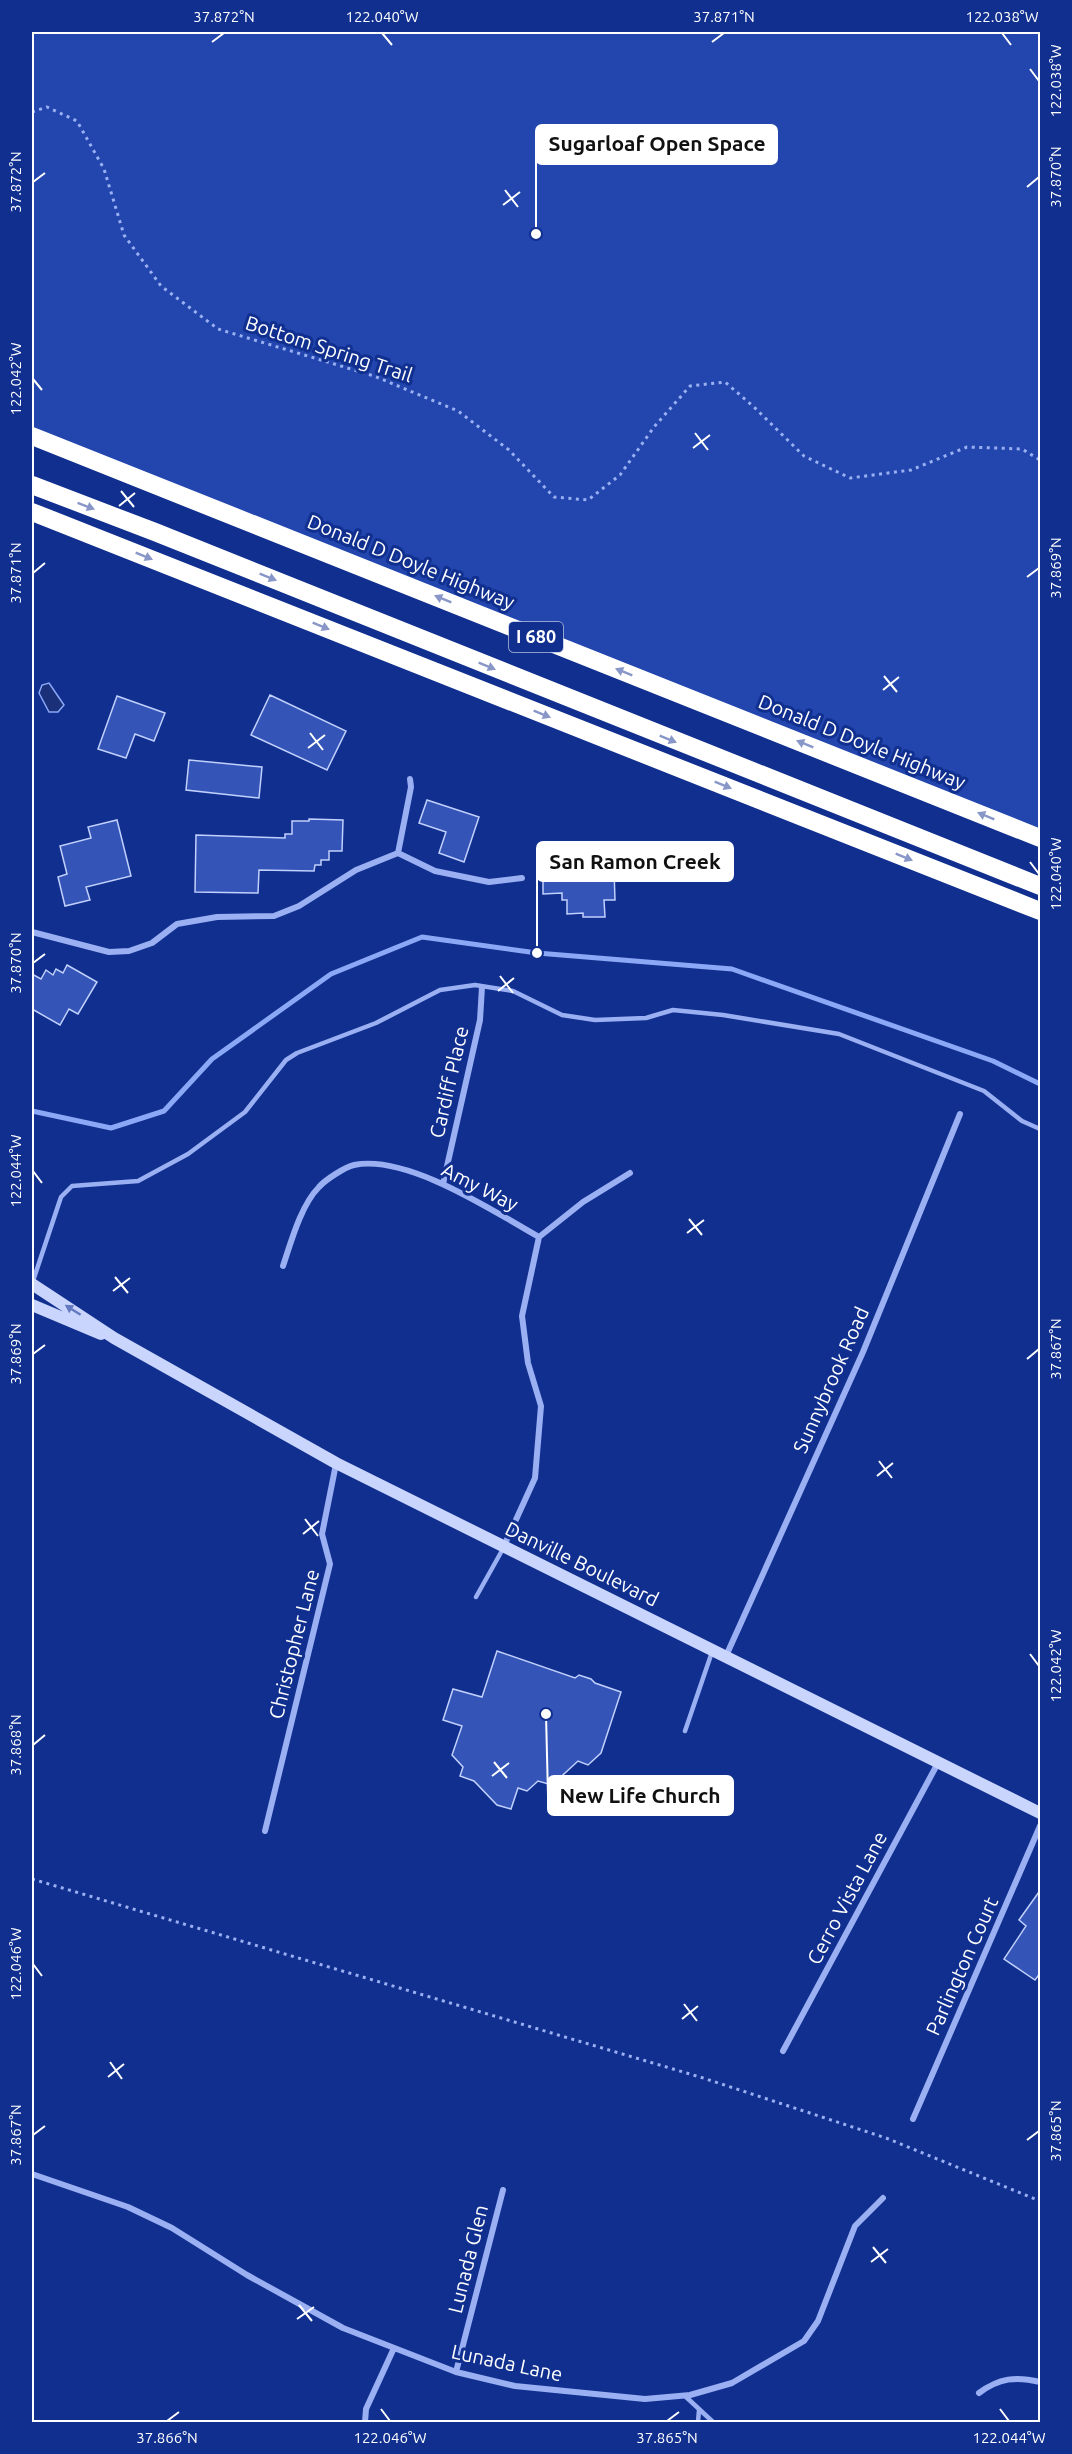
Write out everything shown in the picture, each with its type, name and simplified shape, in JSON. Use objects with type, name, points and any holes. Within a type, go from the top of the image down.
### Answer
[{"type":"highway","name":"Donald D Doyle Highway","points":[[32,436],[1041,838]]},
{"type":"highway","name":"I 680","points":[[32,485],[1041,886]]},
{"type":"highway","points":[[32,512],[1041,911]]},
{"type":"main road","name":"Danville Boulevard","points":[[32,1284],[114,1338],[336,1463],[1041,1813]]},
{"type":"main road","name":"Danville Boulevard","points":[[32,1305],[114,1338]]},
{"type":"street","points":[[398,853],[411,787],[410,779]]},
{"type":"street","points":[[32,932],[109,952],[129,951],[152,943],[177,924],[217,917],[274,916],[299,906],[356,870],[398,853],[435,871],[489,882],[522,878]]},
{"type":"street","name":"Cardiff Place","points":[[443,1184],[480,1020],[482,987]]},
{"type":"street","name":"Sunnybrook Road","points":[[726,1656],[863,1352],[960,1114]]},
{"type":"street","name":"Amy Way","points":[[283,1266],[298,1223],[318,1187],[352,1165],[383,1165],[443,1184],[539,1236]]},
{"type":"street","points":[[504,1547],[535,1478],[541,1406],[528,1363],[522,1316],[539,1236],[583,1202],[630,1173]]},
{"type":"street","name":"Christopher Lane","points":[[265,1831],[330,1564],[322,1534],[336,1463]]},
{"type":"street","name":"Cerro Vista Lane","points":[[783,2051],[939,1761]]},
{"type":"street","name":"Parlington Court","points":[[913,2119],[1041,1826]]},
{"type":"street","name":"Lunada Lane","points":[[32,2174],[128,2207],[172,2228],[247,2275],[343,2328],[456,2372],[515,2386],[604,2397],[645,2399],[684,2395],[732,2383],[804,2341],[818,2321],[855,2226],[883,2198]]},
{"type":"street","name":"Lunada Glen","points":[[456,2372],[503,2190]]},
{"type":"street","points":[[365,2422],[366,2409],[394,2348]]},
{"type":"street","points":[[979,2393],[993,2382],[1005,2378],[1041,2382]]},
{"type":"lane","points":[[32,1284],[61,1197],[72,1186],[138,1181],[188,1154],[245,1112],[286,1060],[297,1053],[376,1023],[440,990],[482,987],[513,991],[562,1015],[595,1020],[646,1018],[673,1010],[723,1015],[839,1034],[984,1091],[1022,1121],[1041,1129]]},
{"type":"lane","points":[[476,1597],[504,1547]]},
{"type":"lane","points":[[685,1731],[713,1650]]},
{"type":"lane","points":[[684,2395],[713,2422]]},
{"type":"lane","points":[[698,2422],[699,2410]]},
{"type":"path","name":"Bottom Spring Trail","points":[[32,112],[48,107],[77,121],[104,169],[124,236],[161,286],[218,329],[374,376],[458,411],[509,450],[554,497],[588,500],[620,475],[654,427],[690,386],[725,382],[804,456],[850,478],[911,470],[967,447],[1022,449],[1041,460]]},
{"type":"path","points":[[32,1879],[700,2077],[886,2138],[1041,2201]]},
{"type":"shaded area","points":[[32,32],[1040,32],[1040,838],[32,436]]},
{"type":"shaded area","points":[[49,683],[64,705],[58,712],[49,712],[39,693],[42,685]]},
{"type":"building","points":[[270,695],[346,731],[327,770],[251,735]]},
{"type":"building","points":[[117,696],[165,713],[154,741],[135,734],[126,758],[98,749]]},
{"type":"building","points":[[189,760],[262,767],[259,798],[186,790]]},
{"type":"building","points":[[427,800],[479,817],[464,862],[439,853],[446,832],[419,823]]},
{"type":"building","points":[[309,819],[343,820],[342,851],[329,851],[329,860],[321,860],[321,865],[315,865],[314,871],[259,870],[258,893],[195,892],[196,835],[285,838],[285,834],[292,834],[292,821],[309,821]]},
{"type":"building","points":[[117,820],[131,876],[86,887],[90,900],[65,906],[58,877],[67,874],[60,846],[91,838],[88,827]]},
{"type":"building","points":[[614,870],[615,900],[604,900],[605,917],[583,917],[583,913],[567,914],[567,900],[562,900],[562,893],[543,894],[543,871]]},
{"type":"building","points":[[67,965],[97,982],[78,1014],[69,1009],[60,1025],[32,1009],[32,974],[41,979],[46,970],[53,975],[56,969],[63,973]]},
{"type":"building","points":[[497,1651],[575,1678],[579,1675],[621,1692],[601,1753],[588,1765],[578,1761],[552,1785],[538,1781],[527,1791],[518,1788],[511,1809],[497,1805],[474,1781],[460,1776],[463,1767],[452,1755],[462,1726],[443,1720],[453,1689],[482,1697]]},
{"type":"building","points":[[1041,1889],[1041,1972],[1035,1980],[1004,1959],[1026,1926],[1019,1920]]},
{"type":"waterway","points":[[32,1111],[111,1128],[164,1111],[212,1059],[331,974],[422,937],[537,953],[732,969],[993,1061],[1040,1084]]},
{"type":"place","name":"Sugarloaf Open Space","points":[[536,234]]},
{"type":"place","name":"San Ramon Creek","points":[[537,953]]},
{"type":"place","name":"New Life Church","points":[[546,1714]]}]
